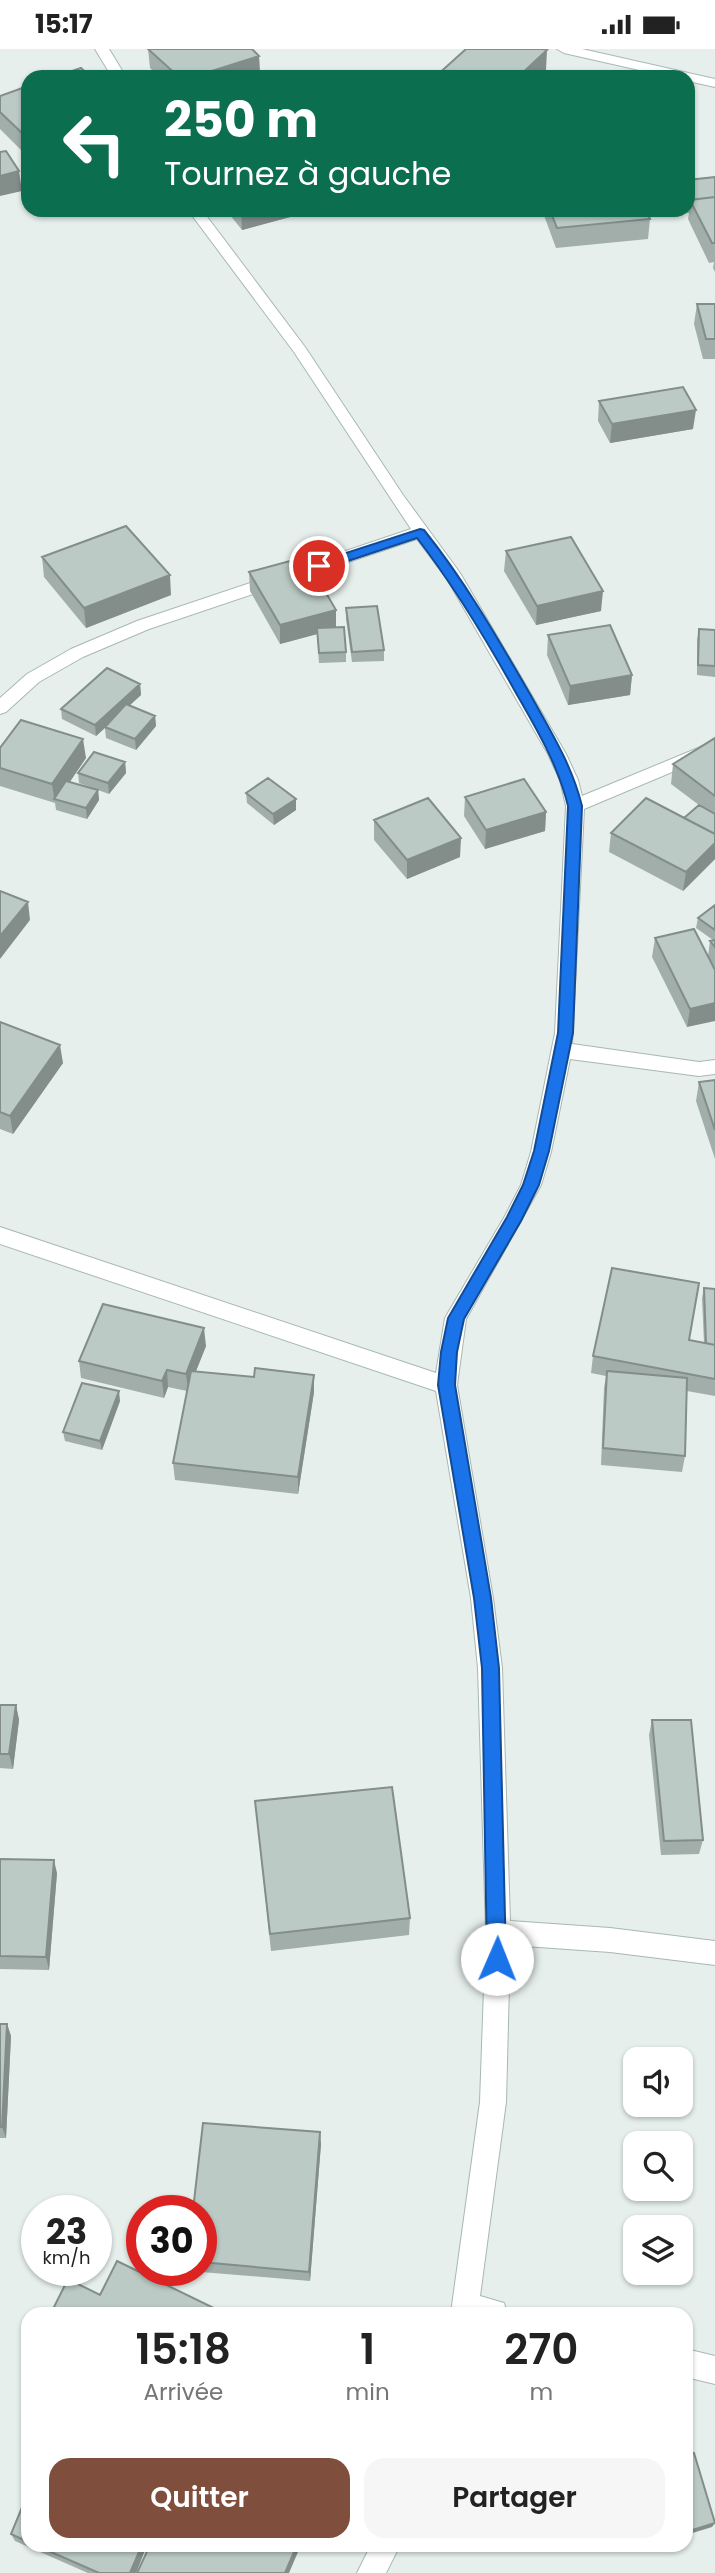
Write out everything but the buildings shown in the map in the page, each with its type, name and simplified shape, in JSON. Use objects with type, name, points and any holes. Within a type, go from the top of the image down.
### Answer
[{"type":"street","points":[[102,49],[115,70]]},
{"type":"street","points":[[564,49],[657,70]]},
{"type":"street","points":[[695,78],[715,83]]},
{"type":"street","points":[[200,217],[300,350],[420,533],[454,577],[499,650],[557,754],[569,781],[575,806],[565,1033],[541,1151],[531,1185],[456,1318],[446,1385],[482,1598],[491,1668],[498,1932],[493,2102],[465,2307]]},
{"type":"street","points":[[0,708],[33,678],[77,653],[143,625],[420,533]]},
{"type":"street","points":[[575,806],[715,747]]},
{"type":"street","points":[[561,1050],[699,1069],[715,1067]]},
{"type":"street","points":[[0,1235],[446,1385]]},
{"type":"street","points":[[498,1932],[610,1940],[715,1953]]},
{"type":"street","points":[[693,2365],[715,2370]]},
{"type":"street","points":[[370,2573],[382,2552]]},
{"type":"route","points":[[319,566],[420,533],[454,577],[486,628],[557,754],[569,781],[575,806],[565,1033],[541,1151],[531,1185],[513,1221],[456,1318],[446,1385],[482,1598],[491,1668],[497,1959]]}]
